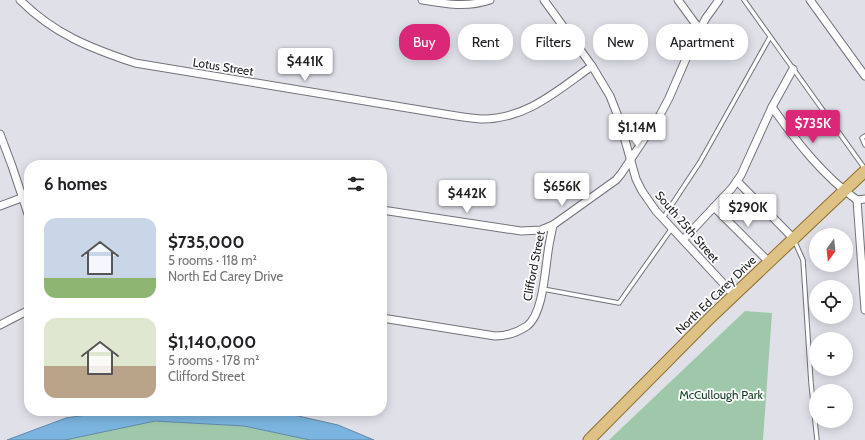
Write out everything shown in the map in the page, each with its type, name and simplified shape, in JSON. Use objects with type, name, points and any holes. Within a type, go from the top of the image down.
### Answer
[{"type":"main road","name":"North Ed Carey Drive","points":[[589,440],[636,391],[734,295],[865,170]]},
{"type":"street","name":"Lotus Street","points":[[20,0],[45,22],[70,38],[97,50],[135,63],[436,113],[481,119],[505,117],[526,110],[548,97],[592,66]]},
{"type":"street","points":[[422,0],[454,5],[465,5],[490,0]]},
{"type":"street","name":"South 25th Street","points":[[544,0],[604,84],[615,107],[636,180],[642,191],[663,218],[734,295]]},
{"type":"street","points":[[678,0],[696,24]]},
{"type":"street","name":"Clifford Street","points":[[703,24],[719,0]]},
{"type":"street","points":[[810,0],[865,76]]},
{"type":"street","name":"Clifford Street","points":[[387,319],[495,336],[504,336],[520,330],[527,325],[537,310],[543,288],[553,225],[616,180],[660,115],[685,60]]},
{"type":"street","points":[[683,240],[737,181],[772,107],[793,69]]},
{"type":"street","points":[[772,107],[797,140],[830,178],[844,191],[857,200],[865,199]]},
{"type":"street","points":[[0,134],[24,191]]},
{"type":"street","points":[[737,181],[794,238]]},
{"type":"street","points":[[0,206],[24,197]]},
{"type":"street","points":[[857,200],[865,310]]},
{"type":"street","points":[[714,207],[769,262]]},
{"type":"street","points":[[387,211],[521,231],[541,230],[553,225]]},
{"type":"street","points":[[0,325],[24,313]]},
{"type":"lane","points":[[744,0],[865,170]]},
{"type":"lane","points":[[663,218],[700,162],[770,37]]},
{"type":"lane","points":[[865,136],[862,138],[865,145]]},
{"type":"lane","points":[[543,288],[619,303],[672,228]]},
{"type":"lane","points":[[794,238],[803,260],[817,440]]},
{"type":"green space","name":"McCullough Park","points":[[745,311],[772,313],[763,440],[609,440]]},
{"type":"green space","points":[[155,421],[244,426],[310,440],[65,440]]},
{"type":"water","points":[[79,416],[298,416],[338,425],[374,440],[310,440],[244,426],[155,421],[65,440],[7,440],[66,418]]}]
